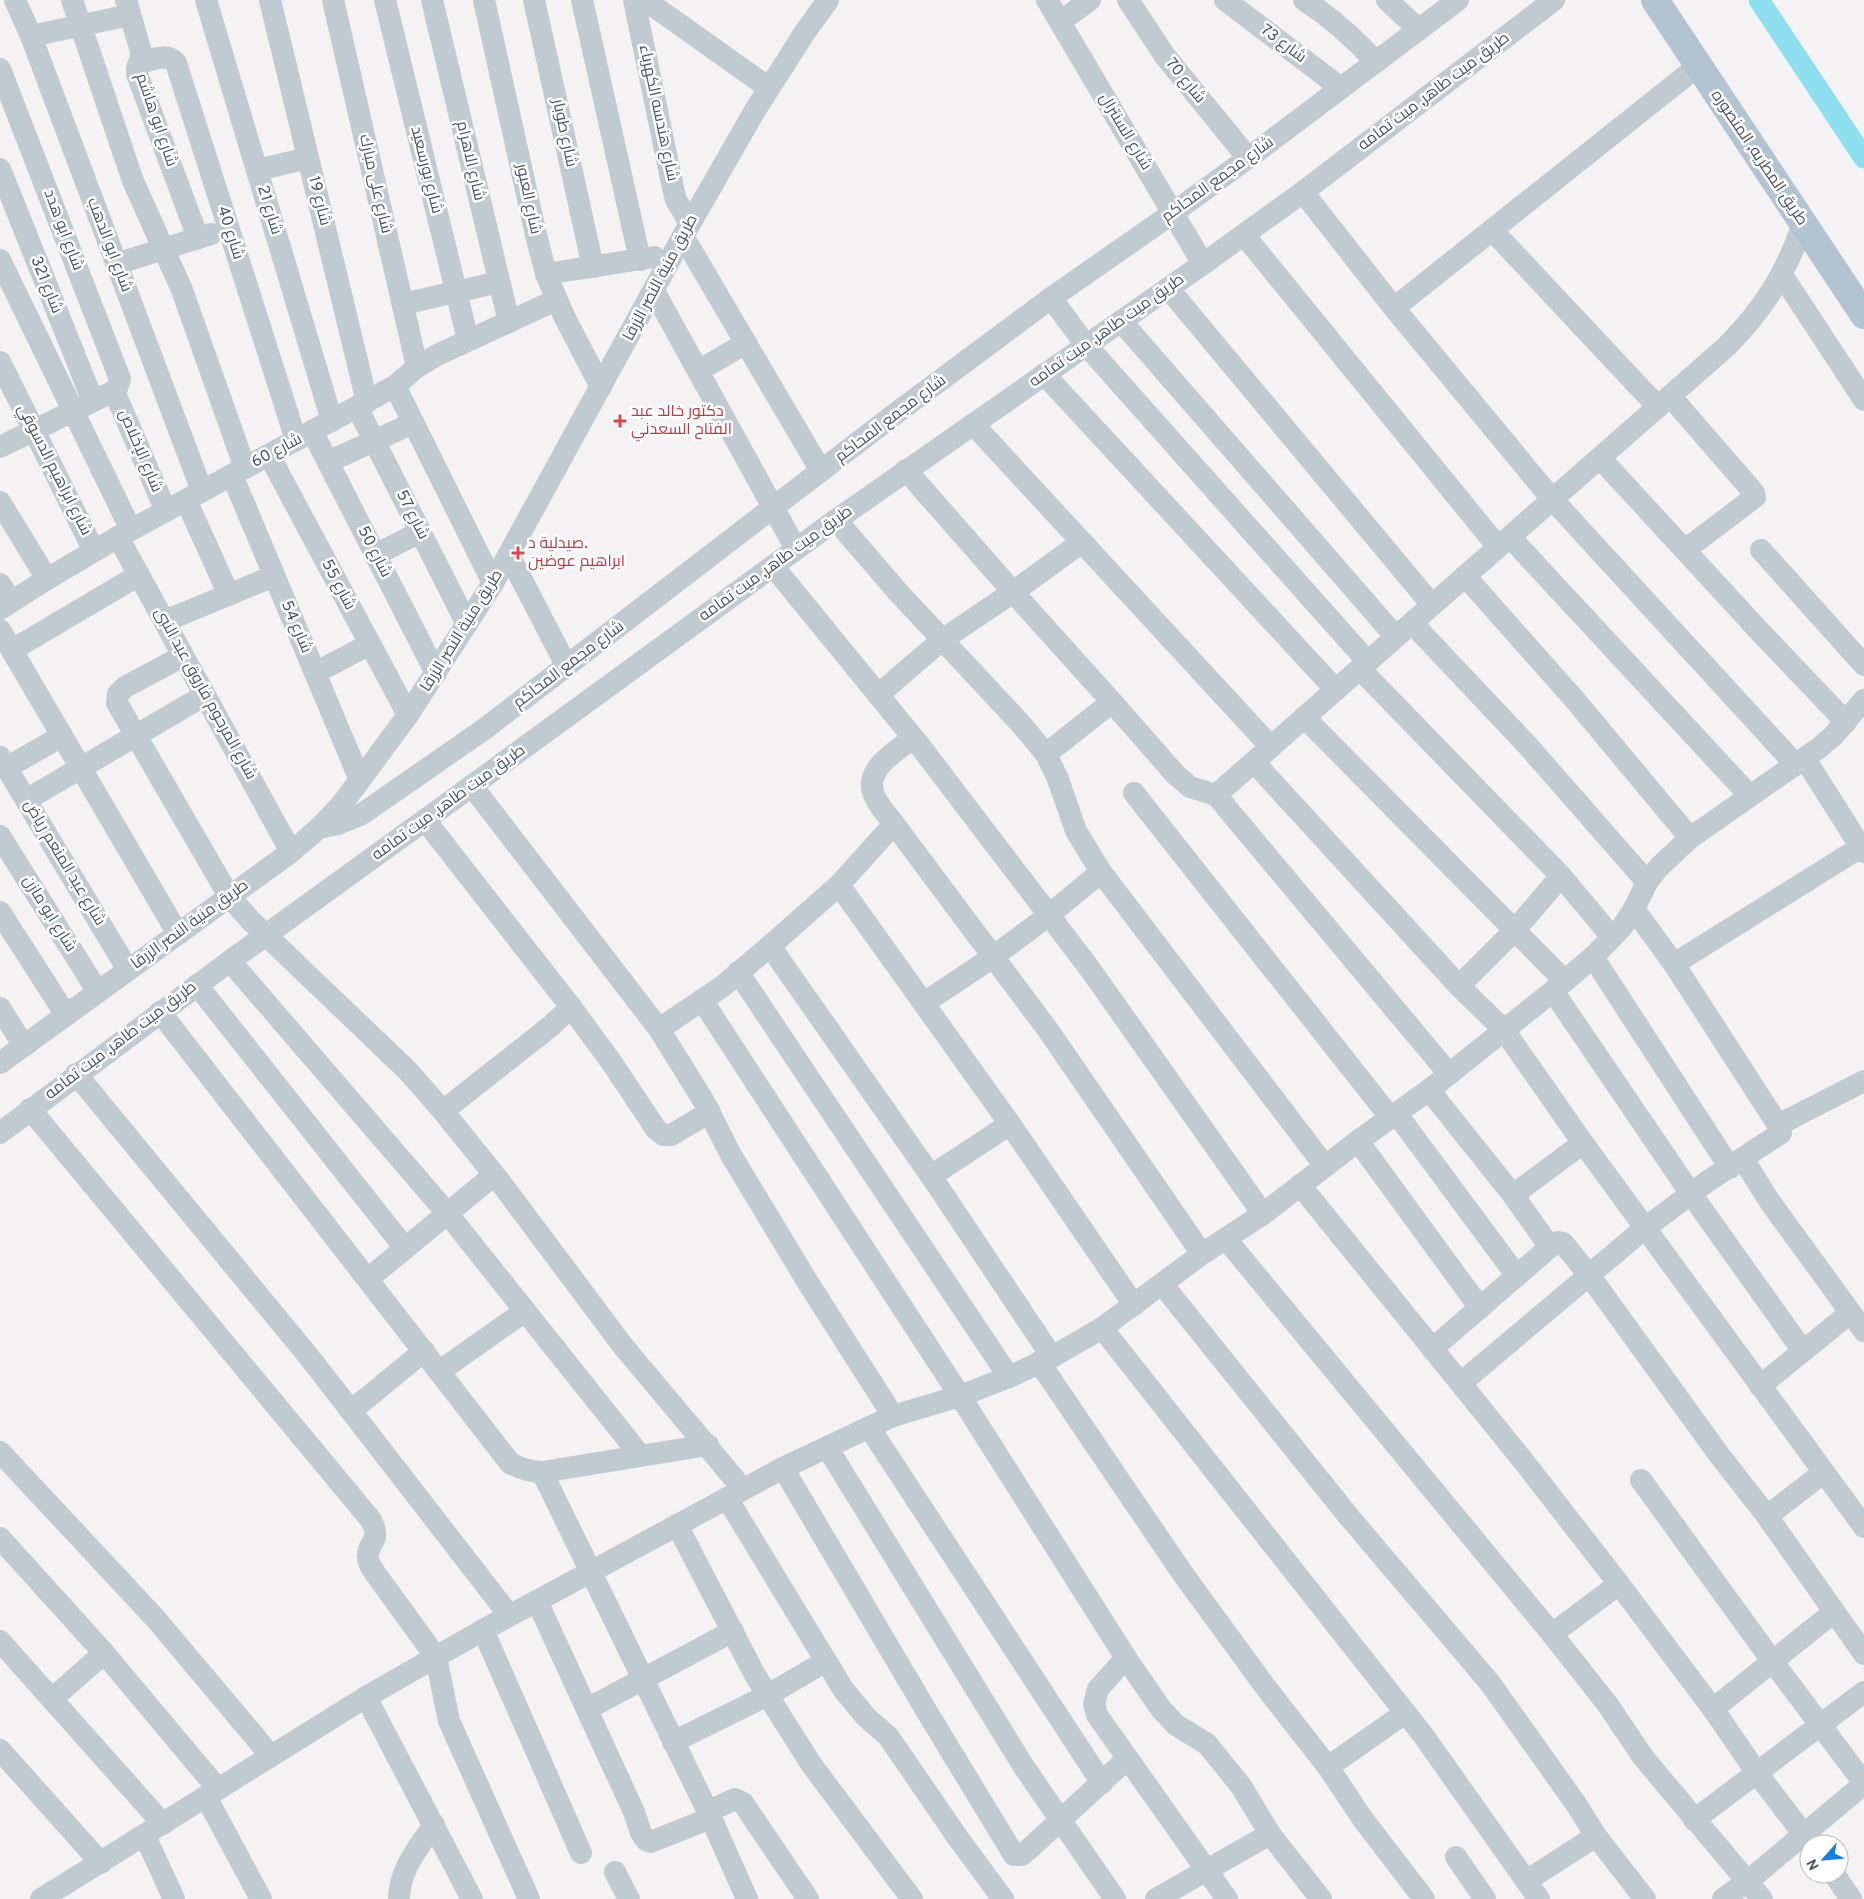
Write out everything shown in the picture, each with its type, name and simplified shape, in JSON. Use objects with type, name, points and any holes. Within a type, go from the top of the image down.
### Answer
[{"type":"main road","name":"طريق المطريه, المنصوره","points":[[1655,0],[1864,315]]},
{"type":"street","name":"شارع ابو الدهب","points":[[15,0],[31,36],[116,264],[229,595]]},
{"type":"street","name":"شارع 54","points":[[72,0],[133,180],[197,328],[238,471],[274,576],[360,780]]},
{"type":"street","name":"شارع 21","points":[[206,0],[332,421]]},
{"type":"street","name":"شارع 19","points":[[270,0],[308,158],[362,404]]},
{"type":"street","name":"شارع على مبارك","points":[[333,0],[417,368]]},
{"type":"street","name":"شارع بورسعيد","points":[[385,0],[468,340]]},
{"type":"street","name":"شارع الاهرام","points":[[432,0],[509,322]]},
{"type":"street","name":"شارع العبور","points":[[484,0],[546,274],[556,300],[602,387]]},
{"type":"street","name":"شارع طوبار","points":[[534,0],[593,267]]},
{"type":"street","points":[[582,0],[640,260]]},
{"type":"street","name":"شارع هندسه الكهرباء","points":[[634,0],[676,200],[682,238],[821,472]]},
{"type":"street","points":[[645,0],[769,88]]},
{"type":"street","name":"طريق منية النصر الزرقا","points":[[0,1063],[291,852],[319,828],[341,805],[408,715],[493,583],[682,238],[769,88],[828,0]]},
{"type":"street","name":"شارع السنترال","points":[[1047,0],[1203,264]]},
{"type":"street","points":[[1060,22],[1090,0]]},
{"type":"street","name":"شارع 70","points":[[1128,0],[1165,56],[1248,158]]},
{"type":"street","name":"شارع 73","points":[[1225,0],[1341,88]]},
{"type":"street","points":[[1304,0],[1326,14],[1344,29],[1376,62]]},
{"type":"street","points":[[1387,0],[1418,30]]},
{"type":"street","name":"شارع مجمع المحاكم","points":[[319,828],[338,824],[362,814],[483,730],[902,409],[1051,298],[1173,214],[1458,0]]},
{"type":"street","name":"طريق ميت طاهر, ميت تمامه","points":[[0,1132],[196,985],[426,820],[836,520],[1244,235],[1554,0]]},
{"type":"street","points":[[31,36],[80,26],[128,7]]},
{"type":"street","name":"شارع ابو هاشم","points":[[128,7],[141,52],[137,74],[198,238]]},
{"type":"street","name":"شارع 40","points":[[140,63],[166,57],[174,60],[176,63],[228,228],[304,436]]},
{"type":"street","points":[[1394,308],[1698,66]]},
{"type":"street","name":"شارع ابو هدد","points":[[0,69],[119,374],[119,384],[114,391]]},
{"type":"street","points":[[256,170],[308,158]]},
{"type":"street","name":"شارع 321","points":[[0,169],[83,406]]},
{"type":"street","points":[[1303,192],[1394,308],[1552,499],[1800,762],[1863,848],[1674,964]]},
{"type":"street","points":[[1216,795],[1728,346],[1767,300],[1794,250],[1803,224]]},
{"type":"street","points":[[116,264],[228,228]]},
{"type":"street","points":[[1492,230],[1754,493],[1755,498],[1685,550]]},
{"type":"street","points":[[1244,235],[1504,542],[1750,796]]},
{"type":"street","points":[[546,274],[640,260],[682,238]]},
{"type":"street","points":[[0,260],[83,406]]},
{"type":"street","points":[[1782,275],[1864,400]]},
{"type":"street","points":[[403,304],[499,282]]},
{"type":"street","points":[[1168,288],[1432,606]]},
{"type":"street","points":[[654,291],[796,549]]},
{"type":"street","points":[[1051,298],[1086,345],[1364,665],[1561,876],[1612,937]]},
{"type":"street","name":"شارع 60","points":[[4,598],[47,579],[194,495],[395,386],[437,355],[556,300]]},
{"type":"street","points":[[1120,321],[1404,630],[1528,746],[1647,882]]},
{"type":"street","points":[[698,371],[746,343]]},
{"type":"street","name":"شارع ابراهيم الدسوقي","points":[[0,362],[94,551]]},
{"type":"street","points":[[1044,374],[1336,690]]},
{"type":"street","points":[[395,386],[493,583]]},
{"type":"street","points":[[2,442],[114,391]]},
{"type":"street","name":"شارع الإخلاص","points":[[114,391],[166,511]]},
{"type":"street","name":"شارع 57","points":[[362,404],[374,441],[467,624]]},
{"type":"street","name":"شارع المرحوم فاروق عبد النبى","points":[[83,406],[139,576],[291,852]]},
{"type":"street","points":[[328,462],[413,423]]},
{"type":"street","points":[[973,424],[1082,542],[1459,986],[1504,1030],[1583,1143],[1760,1386],[1824,1473],[1861,1517]]},
{"type":"street","name":"شارع 50","points":[[304,436],[328,462],[436,673]]},
{"type":"street","name":"شارع 55","points":[[269,455],[408,715]]},
{"type":"street","points":[[1600,458],[1846,722]]},
{"type":"street","points":[[906,470],[1176,775],[1190,788],[1216,795],[1449,1074]]},
{"type":"street","points":[[0,502],[47,579]]},
{"type":"street","points":[[836,520],[1046,754],[1076,830],[1101,872],[1325,1166]]},
{"type":"street","points":[[375,555],[420,532]]},
{"type":"street","points":[[878,694],[942,640],[1082,542]]},
{"type":"street","points":[[1760,550],[1864,665]]},
{"type":"street","points":[[509,555],[567,667]]},
{"type":"street","points":[[773,566],[913,738],[1090,969],[1263,1214]]},
{"type":"street","points":[[12,650],[139,576]]},
{"type":"street","points":[[164,621],[274,576]]},
{"type":"street","points":[[1465,576],[1575,700],[1690,838]]},
{"type":"street","points":[[0,630],[178,934]]},
{"type":"street","points":[[315,673],[370,644]]},
{"type":"street","points":[[183,656],[125,687],[118,694],[118,708],[229,896],[266,935],[408,1070],[507,1190],[623,1346],[672,1406],[708,1445],[843,1689],[866,1717],[888,1736],[958,1838],[1003,1899]]},
{"type":"street","points":[[26,800],[205,695]]},
{"type":"street","points":[[41,1899],[71,1890],[101,1862],[366,1697],[509,1615],[783,1468],[893,1416],[960,1396],[1009,1377],[1045,1360],[1102,1328],[1202,1254],[1263,1214],[1358,1141],[1429,1090],[1559,986],[1593,957],[1622,927],[1634,909],[1647,882],[1659,867],[1690,838],[1800,762],[1833,736],[1864,700]]},
{"type":"street","points":[[1046,754],[1112,702]]},
{"type":"street","points":[[1304,717],[1515,930],[1559,986],[1691,1194],[1803,1351]]},
{"type":"street","points":[[3,762],[62,736]]},
{"type":"street","points":[[913,738],[880,764],[872,778],[873,793],[894,824],[1048,1030],[1202,1254]]},
{"type":"street","name":"شارع عبد المنعم رياض","points":[[3,762],[128,970]]},
{"type":"street","points":[[472,786],[658,1029],[710,1112],[732,1155],[806,1281],[893,1416]]},
{"type":"street","points":[[1134,793],[1393,1115],[1517,1276]]},
{"type":"street","points":[[426,820],[612,1063],[656,1129],[663,1135],[671,1135],[710,1112]]},
{"type":"street","points":[[658,1029],[702,1000],[770,946],[839,885],[894,824]]},
{"type":"street","name":"شارع ابو مازن","points":[[0,836],[98,992]]},
{"type":"street","points":[[924,1003],[993,957],[1049,915],[1101,872]]},
{"type":"street","points":[[1459,986],[1515,930],[1561,876]]},
{"type":"street","points":[[839,885],[1010,1124],[1134,1306]]},
{"type":"street","points":[[1461,1383],[1645,1228],[1780,1133],[1778,1125],[1674,964],[1634,909]]},
{"type":"street","points":[[0,912],[66,1015]]},
{"type":"street","points":[[770,946],[931,1176],[1045,1360],[1183,1574],[1267,1689],[1328,1767],[1362,1818],[1424,1899]]},
{"type":"street","points":[[1593,957],[1737,1163],[1770,1202],[1864,1331]]},
{"type":"street","points":[[230,961],[447,1213],[640,1455]]},
{"type":"street","points":[[738,972],[1009,1377]]},
{"type":"street","points":[[196,985],[406,1248]]},
{"type":"street","points":[[702,1000],[960,1396],[1126,1658],[1161,1709],[1176,1725],[1207,1744],[1241,1786],[1270,1834],[1321,1899]]},
{"type":"street","points":[[0,1008],[24,1046]]},
{"type":"street","points":[[443,1111],[551,1026],[570,1008]]},
{"type":"street","points":[[160,1012],[510,1463],[520,1469],[542,1472],[708,1445]]},
{"type":"street","points":[[76,1074],[304,1350],[509,1615]]},
{"type":"street","points":[[1778,1125],[1864,1081]]},
{"type":"street","points":[[1429,1090],[1512,1195],[1550,1247]]},
{"type":"street","points":[[30,1109],[371,1520],[376,1530],[376,1537],[368,1552],[368,1560],[375,1573],[436,1656],[449,1721],[529,1899]]},
{"type":"street","points":[[931,1176],[1010,1124]]},
{"type":"street","points":[[1358,1141],[1480,1308]]},
{"type":"street","points":[[1512,1195],[1583,1143]]},
{"type":"street","points":[[368,1278],[494,1175]]},
{"type":"street","points":[[1300,1185],[1461,1383],[1620,1584],[1713,1708],[1757,1773],[1803,1834]]},
{"type":"street","points":[[1226,1239],[1552,1634],[1608,1705],[1643,1756],[1694,1820],[1762,1899]]},
{"type":"street","points":[[1432,1349],[1550,1247],[1558,1242],[1563,1243],[1589,1275],[1720,1456],[1767,1516],[1834,1612],[1861,1644]]},
{"type":"street","points":[[1162,1284],[1350,1518],[1490,1683],[1576,1804],[1596,1836],[1645,1899]]},
{"type":"street","points":[[440,1371],[525,1311]]},
{"type":"street","points":[[1760,1386],[1850,1313]]},
{"type":"street","points":[[1102,1328],[1423,1735],[1532,1890],[1596,1836]]},
{"type":"street","points":[[351,1411],[424,1351]]},
{"type":"street","points":[[869,1427],[1102,1783]]},
{"type":"street","points":[[827,1447],[1024,1767],[1115,1899]]},
{"type":"street","points":[[0,1452],[155,1618],[271,1756]]},
{"type":"street","points":[[783,1468],[1014,1855],[1022,1855],[1061,1822],[1127,1759]]},
{"type":"street","points":[[542,1472],[709,1815],[747,1899]]},
{"type":"street","points":[[1767,1516],[1824,1473]]},
{"type":"street","points":[[1641,1480],[1864,1784],[1813,1834]]},
{"type":"street","points":[[677,1525],[768,1695],[812,1764],[912,1899]]},
{"type":"street","points":[[2,1543],[104,1653],[212,1793],[261,1899]]},
{"type":"street","points":[[1552,1634],[1620,1584]]},
{"type":"street","points":[[537,1601],[634,1812],[641,1833],[646,1840],[651,1842],[658,1840],[709,1815],[735,1799],[743,1803],[808,1899]]},
{"type":"street","points":[[1713,1708],[1834,1612]]},
{"type":"street","points":[[483,1630],[581,1853]]},
{"type":"street","points":[[587,1709],[733,1631]]},
{"type":"street","points":[[0,1641],[164,1824]]},
{"type":"street","points":[[52,1699],[104,1653]]},
{"type":"street","points":[[1126,1658],[1098,1689],[1094,1704],[1097,1715],[1227,1899]]},
{"type":"street","points":[[673,1742],[768,1695],[826,1661]]},
{"type":"street","points":[[1694,1820],[1864,1692]]},
{"type":"street","points":[[366,1697],[472,1899]]},
{"type":"street","points":[[1328,1767],[1405,1713]]},
{"type":"street","points":[[0,1750],[101,1862]]},
{"type":"street","points":[[399,1899],[399,1887],[410,1858],[434,1825]]},
{"type":"street","points":[[1165,1896],[1207,1869],[1270,1834]]},
{"type":"street","points":[[145,1836],[174,1899]]},
{"type":"street","points":[[1723,1899],[1799,1846]]},
{"type":"street","points":[[1456,1857],[1485,1899]]},
{"type":"street","points":[[615,1872],[629,1899]]},
{"type":"street","points":[[1841,1884],[1852,1899]]},
{"type":"waterway","points":[[1759,0],[1864,158]]},
{"type":"place","name":"دكتور خالد عبد الفتاح السعدني","points":[[620,421]]},
{"type":"place","name":"صيدلية د. ابراهيم عوضين","points":[[518,553]]}]
